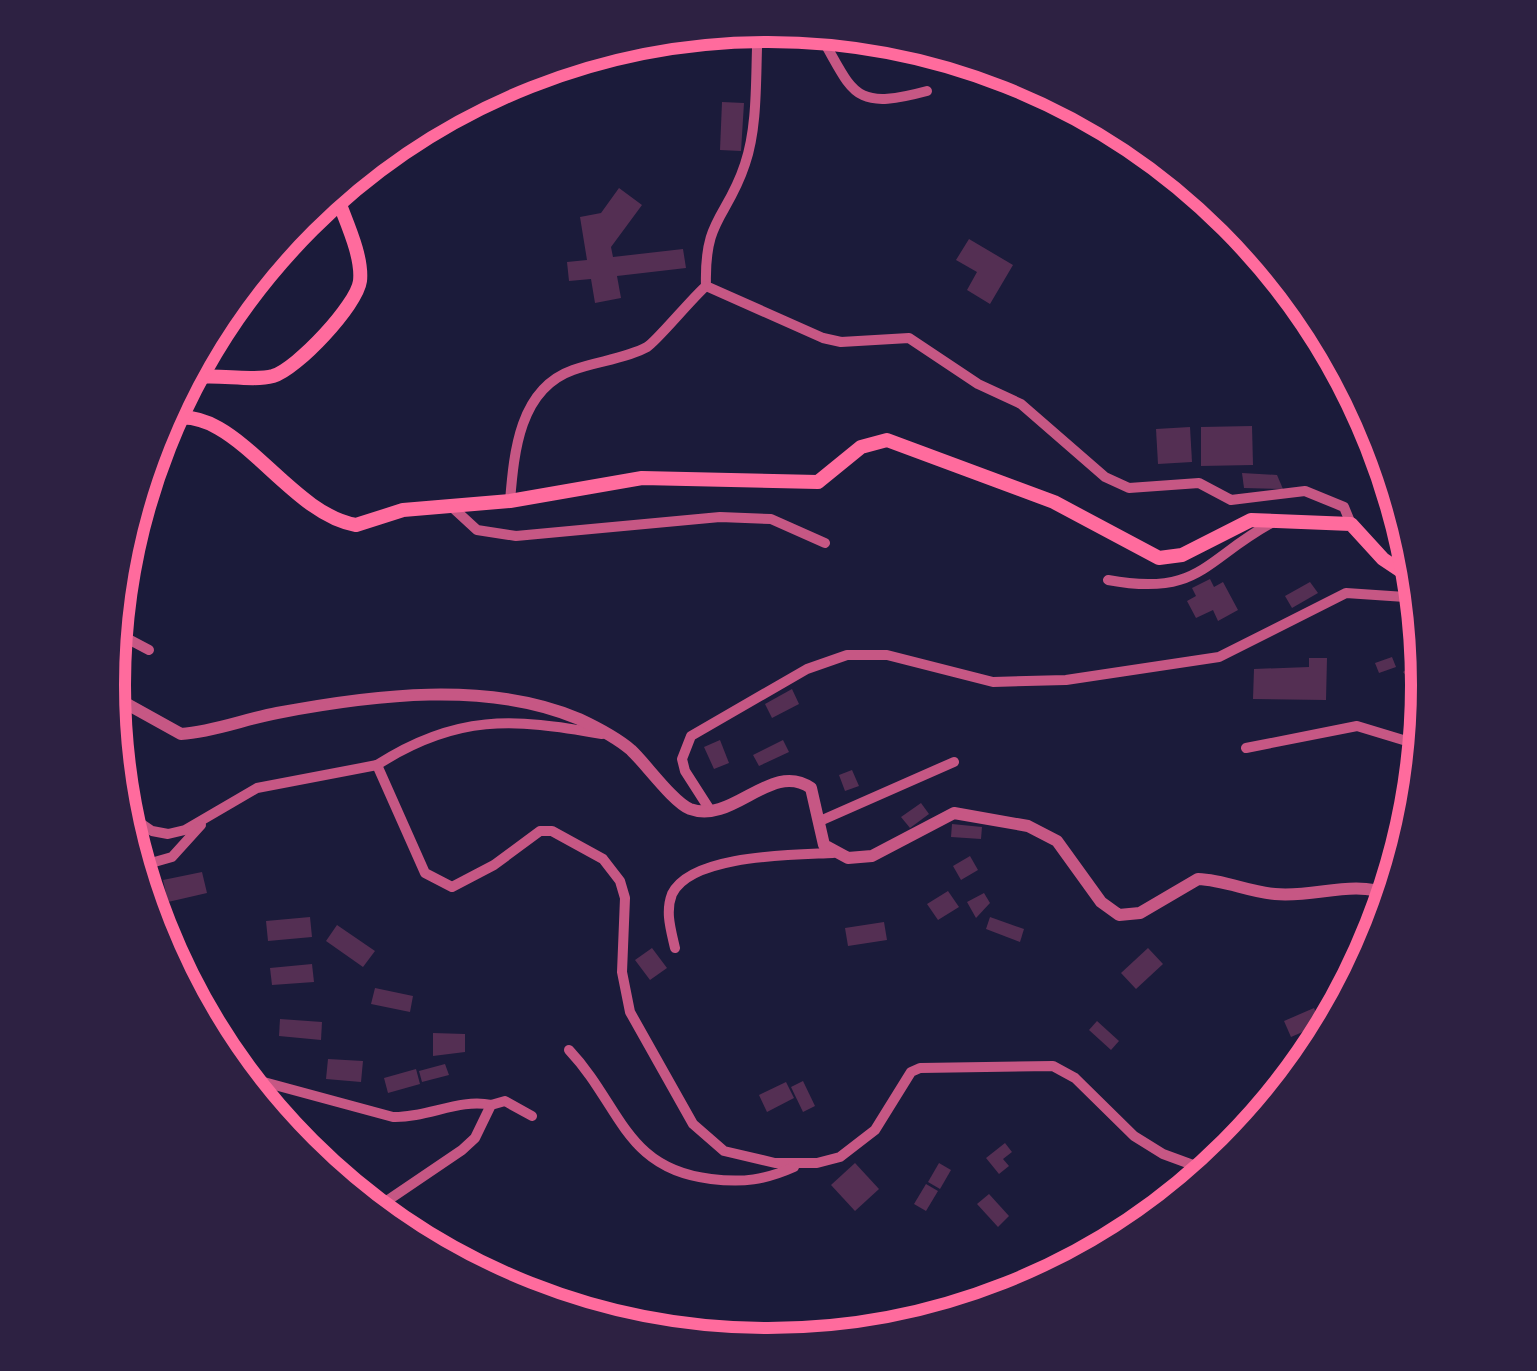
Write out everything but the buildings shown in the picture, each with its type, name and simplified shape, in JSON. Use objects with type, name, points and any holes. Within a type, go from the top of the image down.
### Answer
[{"type":"main road","points":[[206,374],[272,376],[314,346],[350,302],[360,284],[359,267],[340,207]]},
{"type":"main road","points":[[184,419],[194,417],[214,424],[299,500],[356,525],[403,510],[510,501],[642,478],[818,482],[862,447],[887,440],[1054,502],[1159,558],[1200,547],[1251,520],[1279,519],[1351,524],[1383,559],[1401,571]]},
{"type":"street","points":[[510,501],[525,417],[541,390],[571,370],[649,346],[706,286],[705,247],[710,230],[738,182],[749,149],[757,43]]},
{"type":"street","points":[[828,46],[858,94],[880,102],[927,91]]},
{"type":"street","points":[[706,286],[823,338],[841,342],[909,338],[978,384],[1020,404],[1118,484],[1144,490],[1199,484],[1230,500],[1304,491],[1344,507],[1351,524]]},
{"type":"street","points":[[452,508],[477,530],[516,536],[720,517],[771,519],[825,543]]},
{"type":"street","points":[[1108,580],[1143,586],[1176,582],[1221,559],[1249,535],[1279,519]]},
{"type":"street","points":[[710,810],[684,771],[682,759],[691,736],[806,668],[847,655],[887,655],[992,682],[1066,680],[1218,657],[1346,593],[1376,591],[1405,596]]},
{"type":"street","points":[[127,639],[150,650]]},
{"type":"street","points":[[126,703],[180,734],[303,708],[443,696],[535,706],[578,719],[628,747],[681,804],[694,810],[710,810],[773,784],[795,780],[812,788],[824,845],[832,853]]},
{"type":"street","points":[[141,823],[152,831],[168,834],[257,788],[377,765],[409,743],[456,728],[538,723],[608,735]]},
{"type":"street","points":[[1246,748],[1357,726],[1409,742]]},
{"type":"street","points":[[820,820],[954,762]]},
{"type":"street","points":[[377,765],[425,873],[439,884],[452,887],[494,865],[540,830],[552,830],[603,860],[620,882],[625,898],[623,991],[630,1012],[693,1124],[724,1151],[752,1160],[799,1164],[840,1157],[860,1146],[912,1072],[920,1068],[1053,1066],[1067,1073],[1134,1136],[1163,1154],[1195,1166]]},
{"type":"street","points":[[675,948],[668,921],[671,896],[682,880],[721,865],[769,856],[832,853],[855,860],[872,856],[938,820],[963,812],[1042,830],[1056,840],[1101,902],[1119,915],[1140,914],[1198,878],[1279,895],[1335,887],[1378,890]]},
{"type":"street","points":[[151,863],[172,857],[208,816]]},
{"type":"street","points":[[569,1050],[598,1083],[642,1153],[662,1167],[685,1176],[764,1181],[799,1164]]},
{"type":"street","points":[[262,1081],[393,1117],[417,1118],[461,1104],[491,1106],[505,1101],[532,1116]]},
{"type":"street","points":[[385,1202],[462,1150],[475,1138],[491,1106]]}]
